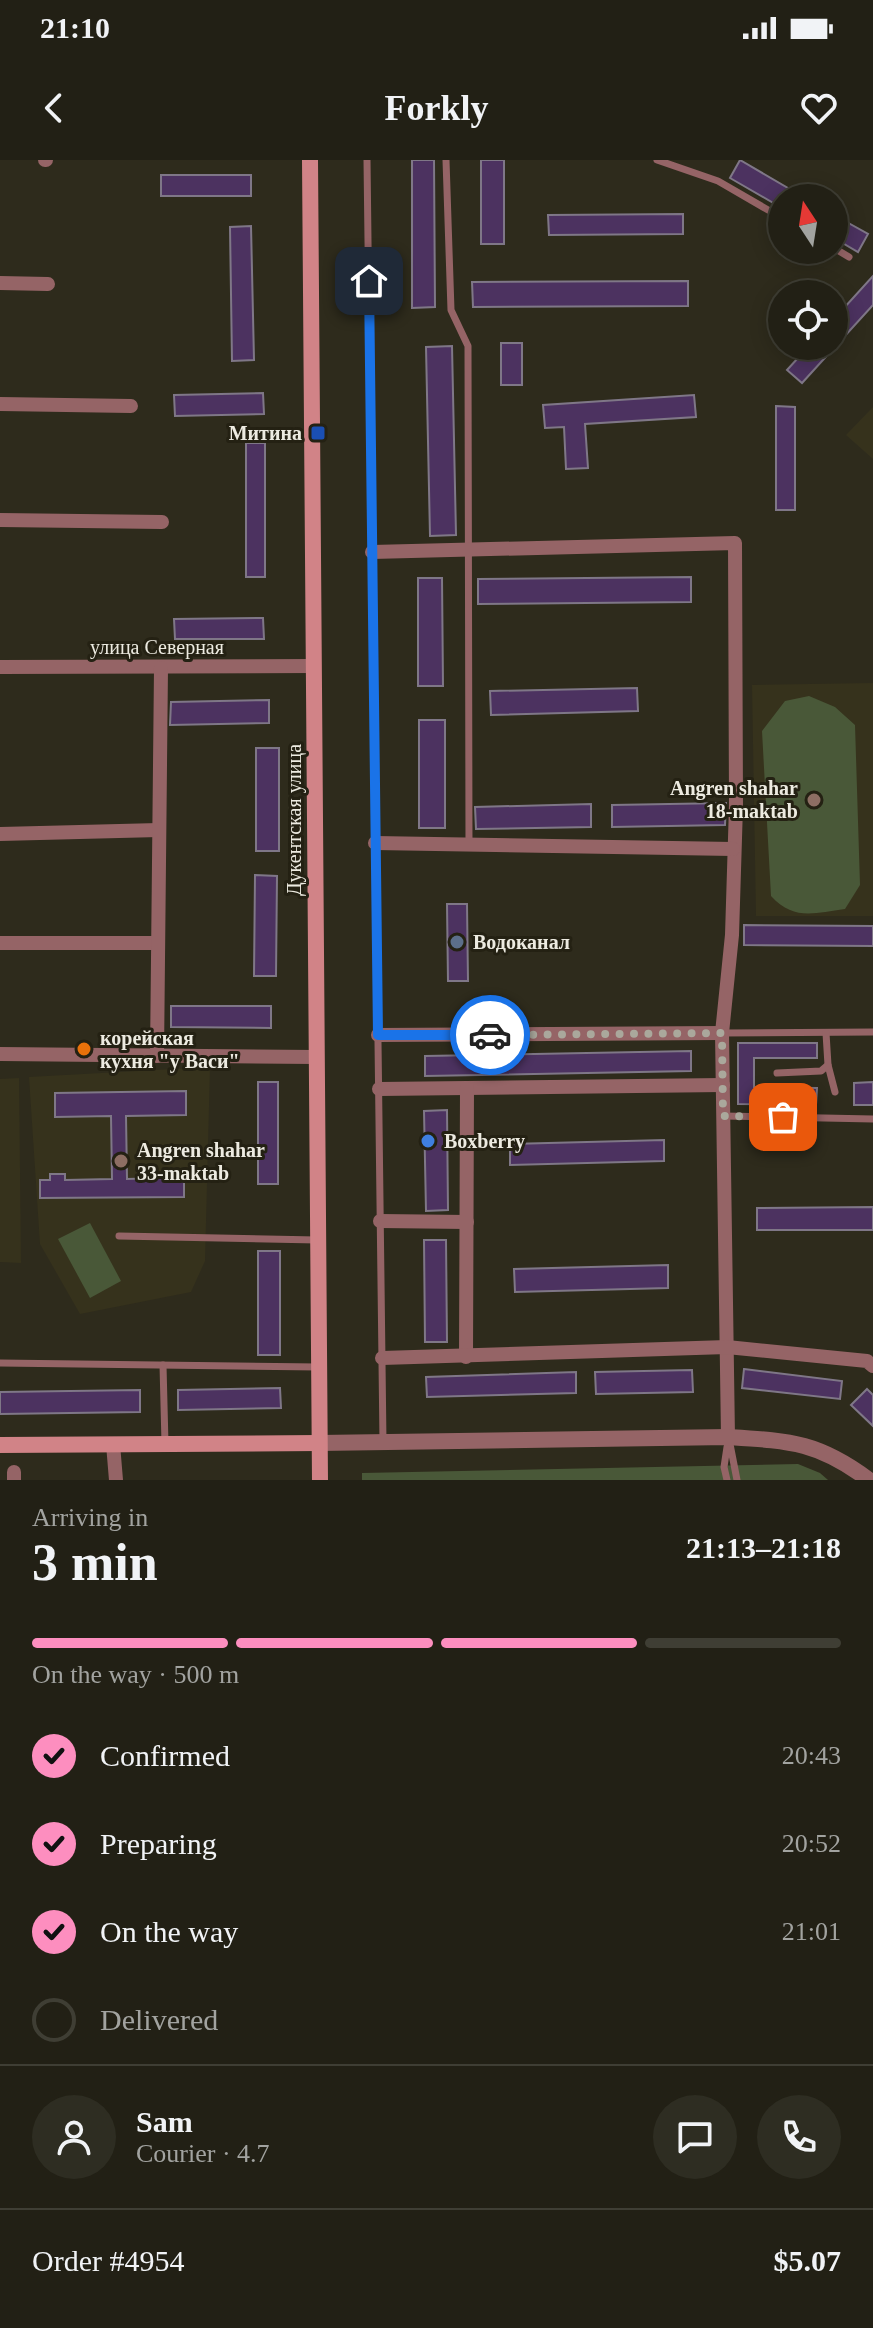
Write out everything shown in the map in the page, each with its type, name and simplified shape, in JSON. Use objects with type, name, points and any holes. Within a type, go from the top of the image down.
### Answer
[{"type":"main road","name":"Дукентская улица","points":[[310,160],[320,1480]]},
{"type":"main road","points":[[0,1445],[319,1443]]},
{"type":"street","points":[[0,283],[48,284]]},
{"type":"street","points":[[0,404],[131,406]]},
{"type":"street","points":[[0,520],[162,522]]},
{"type":"street","points":[[372,552],[735,543],[736,806],[732,935],[722,1033],[728,1437]]},
{"type":"street","name":"улица Северная","points":[[0,667],[314,666]]},
{"type":"street","points":[[157,1056],[161,668]]},
{"type":"street","points":[[0,834],[159,830]]},
{"type":"street","points":[[375,843],[733,849]]},
{"type":"street","points":[[0,943],[158,943]]},
{"type":"street","points":[[378,1035],[722,1033]]},
{"type":"street","points":[[0,1054],[315,1057]]},
{"type":"street","points":[[379,1089],[723,1085]]},
{"type":"street","points":[[466,1357],[467,1088]]},
{"type":"street","points":[[380,1221],[467,1222]]},
{"type":"street","points":[[382,1358],[727,1347],[867,1361],[873,1366]]},
{"type":"street","points":[[319,1443],[728,1437],[793,1441],[837,1456],[869,1480]]},
{"type":"street","points":[[113,1444],[116,1480]]},
{"type":"lane","points":[[367,160],[383,1442]]},
{"type":"lane","points":[[446,160],[451,310],[468,346],[469,845]]},
{"type":"lane","points":[[657,160],[718,181],[768,210]]},
{"type":"lane","points":[[722,1033],[873,1032]]},
{"type":"lane","points":[[826,1033],[828,1065],[835,1092]]},
{"type":"lane","points":[[777,1073],[821,1071],[828,1065]]},
{"type":"lane","points":[[723,1116],[873,1119]]},
{"type":"lane","points":[[119,1236],[317,1240]]},
{"type":"lane","points":[[0,1363],[319,1367]]},
{"type":"lane","points":[[163,1365],[165,1444]]},
{"type":"lane","points":[[727,1480],[724,1467],[728,1437]]},
{"type":"lane","points":[[728,1437],[737,1480]]},
{"type":"shaded area","points":[[873,407],[873,459],[846,435]]},
{"type":"shaded area","name":"Angren shahar 18-maktab","points":[[873,683],[873,916],[756,916],[752,685]]},
{"type":"shaded area","name":"Angren shahar 33-maktab","points":[[210,1067],[205,1261],[191,1292],[80,1314],[40,1244],[29,1077]]},
{"type":"shaded area","points":[[19,1078],[21,1263],[0,1262],[0,1079]]},
{"type":"green space","name":"Angren shahar 18-maktab","points":[[809,696],[835,707],[855,725],[860,885],[845,909],[814,913],[788,909],[771,896],[762,731],[785,701]]},
{"type":"green space","points":[[90,1223],[121,1281],[90,1298],[58,1239]]},
{"type":"green space","points":[[798,1464],[820,1473],[828,1480],[362,1480],[362,1473]]},
{"type":"building","points":[[412,160],[434,160],[435,307],[412,308]]},
{"type":"building","points":[[481,160],[504,160],[504,244],[481,244]]},
{"type":"building","points":[[740,160],[781,184],[768,184],[768,200],[730,178]]},
{"type":"building","points":[[161,175],[251,175],[251,196],[161,196]]},
{"type":"building","points":[[683,214],[683,234],[549,235],[548,215]]},
{"type":"building","points":[[848,223],[868,234],[858,252],[848,246]]},
{"type":"building","points":[[251,226],[254,360],[232,361],[230,227]]},
{"type":"building","points":[[873,276],[873,305],[848,332],[848,304]]},
{"type":"building","points":[[688,281],[688,306],[473,307],[472,282]]},
{"type":"building","points":[[501,343],[522,343],[522,385],[501,385]]},
{"type":"building","points":[[452,346],[456,535],[430,536],[426,347]]},
{"type":"building","points":[[796,360],[823,360],[802,383],[787,370]]},
{"type":"building","points":[[263,393],[264,414],[175,416],[174,395]]},
{"type":"building","points":[[694,395],[696,417],[585,424],[588,468],[566,469],[564,427],[545,428],[543,405]]},
{"type":"building","points":[[776,406],[795,407],[795,510],[776,510]]},
{"type":"building","points":[[246,443],[265,443],[265,577],[246,577]]},
{"type":"building","points":[[691,577],[691,602],[478,604],[478,579]]},
{"type":"building","points":[[418,578],[442,578],[443,686],[418,686]]},
{"type":"building","points":[[263,618],[264,639],[175,639],[174,619]]},
{"type":"building","points":[[637,688],[638,711],[491,715],[490,691]]},
{"type":"building","points":[[269,700],[269,723],[170,725],[171,702]]},
{"type":"building","points":[[419,720],[445,720],[445,828],[419,828]]},
{"type":"building","points":[[256,748],[279,748],[279,851],[256,851]]},
{"type":"building","points":[[726,803],[725,825],[612,827],[612,805]]},
{"type":"building","points":[[591,804],[591,827],[476,829],[475,807]]},
{"type":"building","points":[[255,875],[277,876],[276,976],[254,976]]},
{"type":"building","points":[[447,904],[467,904],[468,981],[448,981]]},
{"type":"building","points":[[744,925],[873,926],[873,946],[744,945]]},
{"type":"building","points":[[171,1006],[271,1006],[271,1028],[171,1027]]},
{"type":"building","points":[[738,1043],[817,1043],[817,1058],[754,1058],[754,1087],[817,1088],[816,1105],[738,1104]]},
{"type":"building","points":[[691,1051],[691,1071],[425,1076],[425,1056]]},
{"type":"building","points":[[258,1082],[278,1082],[278,1184],[258,1184]]},
{"type":"building","points":[[873,1082],[873,1105],[854,1105],[854,1083]]},
{"type":"building","points":[[186,1091],[186,1115],[126,1116],[127,1179],[161,1178],[160,1173],[175,1173],[175,1178],[184,1178],[184,1197],[40,1198],[40,1180],[50,1180],[50,1174],[65,1174],[65,1180],[112,1179],[111,1116],[55,1117],[55,1093]]},
{"type":"building","points":[[447,1110],[448,1210],[426,1211],[424,1111]]},
{"type":"building","points":[[664,1140],[664,1161],[510,1165],[510,1144]]},
{"type":"building","points":[[873,1207],[873,1230],[757,1230],[757,1208]]},
{"type":"building","points":[[424,1240],[446,1240],[447,1342],[425,1342]]},
{"type":"building","points":[[258,1251],[280,1251],[280,1355],[258,1355]]},
{"type":"building","points":[[668,1265],[668,1288],[515,1292],[514,1269]]},
{"type":"building","points":[[744,1369],[842,1381],[840,1399],[742,1388]]},
{"type":"building","points":[[692,1370],[693,1392],[596,1394],[595,1372]]},
{"type":"building","points":[[576,1372],[576,1393],[427,1397],[426,1377]]},
{"type":"building","points":[[280,1388],[281,1408],[178,1410],[178,1390]]},
{"type":"building","points":[[867,1389],[873,1395],[873,1426],[851,1405]]},
{"type":"building","points":[[140,1390],[140,1412],[0,1414],[0,1392]]},
{"type":"way so far","points":[[490,1035],[722,1033],[723,1116],[783,1117]]},
{"type":"place","name":"Митина","points":[[318,433]]},
{"type":"place","name":"Angren shahar 18-maktab","points":[[814,800]]},
{"type":"place","name":"Водоканал","points":[[457,942]]},
{"type":"place","name":"корейская кухня \"у Васи\"","points":[[84,1049]]},
{"type":"place","name":"Boxberry","points":[[428,1141]]},
{"type":"place","name":"Angren shahar 33-maktab","points":[[121,1161]]},
{"type":"route","points":[[369,281],[378,1035],[490,1035]]}]
